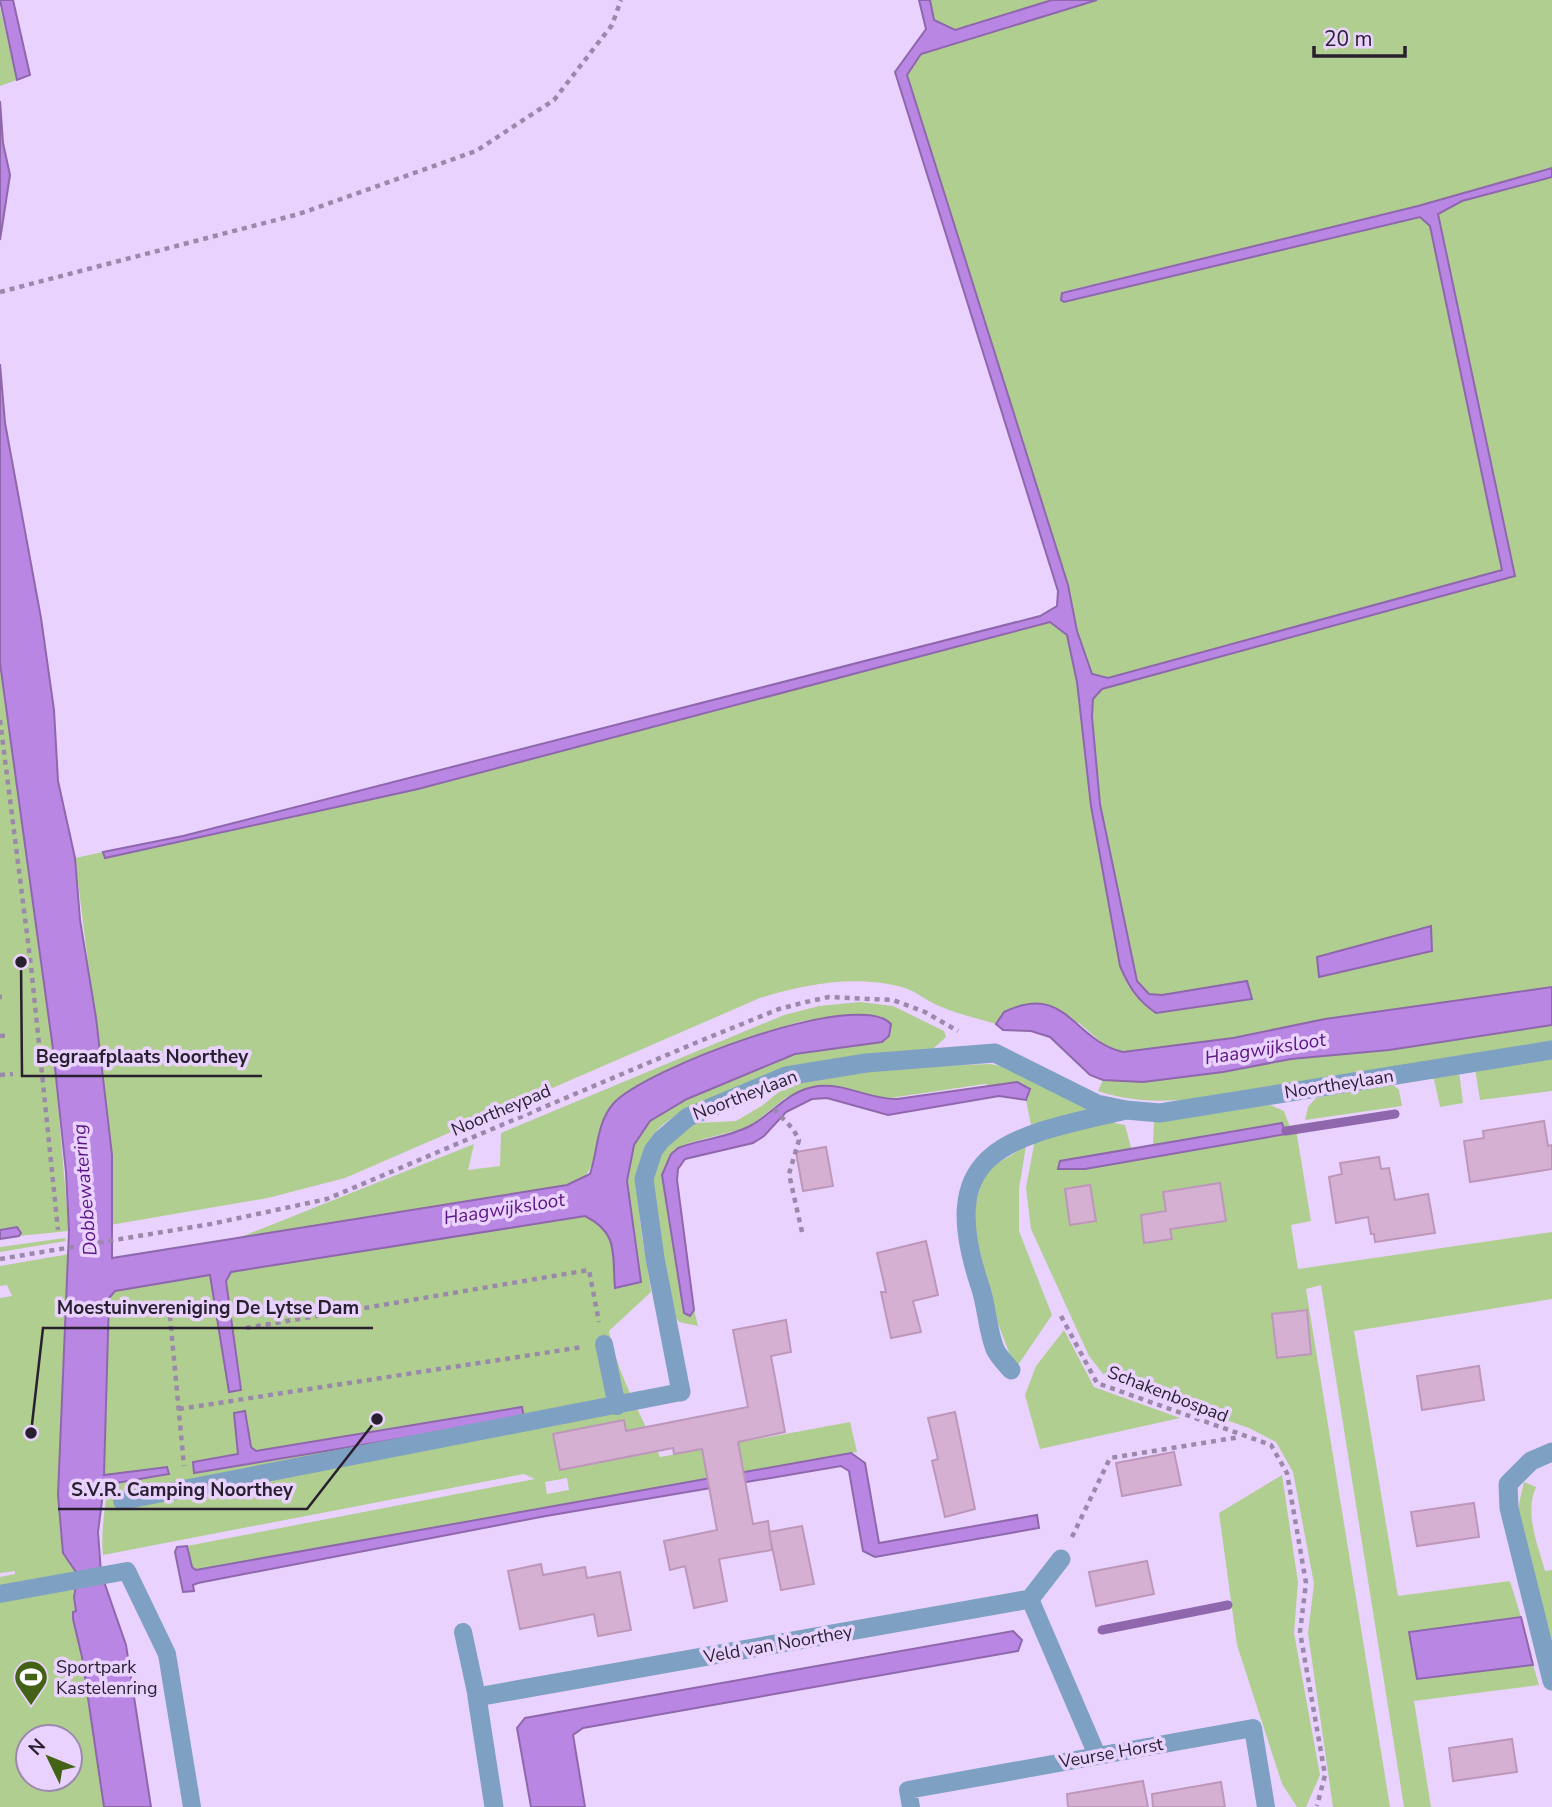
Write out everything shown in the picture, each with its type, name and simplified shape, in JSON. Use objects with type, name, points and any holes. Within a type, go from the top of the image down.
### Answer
[{"type":"street","name":"Noortheylaan","points":[[681,1392],[646,1201],[645,1179],[648,1164],[661,1140],[688,1117],[786,1076],[866,1063],[995,1053],[1097,1104],[1160,1113],[1552,1050]]},
{"type":"street","name":"Noortheylaan","points":[[1011,1370],[995,1350],[968,1244],[965,1212],[969,1188],[989,1158],[1011,1141],[1032,1133],[1126,1110]]},
{"type":"street","points":[[1552,1452],[1531,1461],[1508,1484],[1509,1508],[1552,1681]]},
{"type":"street","points":[[1030,1600],[1061,1559]]},
{"type":"street","name":"Veld van Noorthey","points":[[477,1697],[1030,1600]]},
{"type":"street","points":[[477,1697],[495,1807]]},
{"type":"lane","points":[[604,1344],[617,1406]]},
{"type":"lane","points":[[122,1501],[681,1392]]},
{"type":"lane","points":[[0,1594],[127,1571],[167,1654],[192,1807]]},
{"type":"lane","points":[[1030,1600],[1097,1755]]},
{"type":"lane","points":[[463,1632],[477,1697]]},
{"type":"lane","name":"Veurse Horst","points":[[911,1807],[908,1790],[1253,1728],[1266,1807]]},
{"type":"path","points":[[0,292],[299,214],[476,151],[554,100],[612,24],[621,0]]},
{"type":"path","points":[[0,720],[31,966],[58,1230]]},
{"type":"path","name":"Noortheypad","points":[[0,1259],[211,1224],[327,1199],[779,1009],[829,997],[893,999],[925,1012],[995,1053]]},
{"type":"path","points":[[0,1036],[10,1035]]},
{"type":"path","points":[[0,1074],[13,1074]]},
{"type":"path","points":[[769,1105],[783,1118],[799,1140],[789,1174],[802,1232]]},
{"type":"path","points":[[179,1409],[604,1344],[589,1270],[246,1328]]},
{"type":"path","points":[[169,1306],[186,1490]]},
{"type":"path","name":"Schakenbospad","points":[[1061,1316],[1097,1383],[1271,1445],[1287,1473],[1306,1583],[1300,1632],[1325,1775],[1317,1806]]},
{"type":"path","points":[[1061,1559],[1110,1458],[1243,1437]]},
{"type":"green space","points":[[930,0],[1052,0],[954,30],[934,20]]},
{"type":"green space","points":[[1097,0],[1552,0],[1552,168],[1418,206],[1062,292],[1061,299],[1064,302],[1420,217],[1430,226],[1502,570],[1108,678],[1092,674],[1077,631],[1068,585],[907,75],[921,54]]},
{"type":"green space","points":[[0,8],[17,80],[0,86]]},
{"type":"green space","points":[[1552,177],[1552,987],[1325,1019],[1233,1038],[1123,1052],[1108,1048],[1079,1023],[1015,1007],[1004,1012],[996,1024],[946,1009],[905,988],[887,984],[850,981],[813,985],[760,998],[345,1178],[268,1198],[110,1225],[112,1155],[75,858],[103,852],[105,858],[418,789],[1051,622],[1067,635],[1077,682],[1091,806],[1120,966],[1128,986],[1156,1013],[1252,999],[1247,981],[1162,995],[1149,994],[1137,981],[1112,878],[1099,803],[1094,766],[1093,699],[1102,689],[1515,576],[1438,214],[1462,201]]},
{"type":"green space","points":[[0,663],[53,1049],[69,1231],[19,1236],[21,1233],[17,1227],[0,1230]]},
{"type":"green space","points":[[860,1002],[893,1006],[944,1031],[946,1037],[934,1048],[698,1103],[660,1127],[651,1138],[644,1156],[638,1194],[651,1292],[609,1331],[624,1379],[660,1457],[850,1422],[857,1452],[196,1570],[192,1567],[187,1546],[535,1479],[524,1474],[103,1555],[102,1535],[108,1476],[104,1476],[109,1298],[115,1291],[210,1275],[212,1278],[230,1272],[585,1216],[609,1237],[615,1288],[641,1282],[627,1181],[634,1145],[650,1121],[687,1099],[747,1072],[807,1050],[846,1048],[837,1017],[802,1021],[752,1036],[599,1130],[590,1169],[579,1180],[569,1184],[238,1238],[474,1144],[468,1170],[500,1166],[501,1133],[784,1015],[819,1006]],"holes":[[[567,1478],[569,1490],[547,1494],[545,1482]]]},
{"type":"green space","points":[[1552,1025],[1552,1042],[1195,1099],[1146,1100],[1098,1091],[1103,1080],[1143,1082],[1223,1072],[1291,1059],[1389,1050]]},
{"type":"green space","points":[[1552,1057],[1552,1091],[1480,1100],[1475,1069]]},
{"type":"green space","points":[[990,1064],[1012,1068],[1087,1102],[1087,1110],[1031,1125],[1026,1100],[1029,1098],[985,1084],[883,1099],[843,1088],[818,1086],[785,1098],[749,1127],[689,1143],[667,1163],[662,1175],[698,1326],[679,1322],[672,1312],[650,1191],[656,1161],[672,1138],[696,1123],[736,1121],[763,1105],[787,1085],[810,1078],[906,1067]]},
{"type":"green space","points":[[1459,1071],[1463,1103],[1440,1107],[1433,1075]]},
{"type":"green space","points":[[1391,1083],[1399,1090],[1402,1106],[1305,1120],[1308,1107],[1316,1098]]},
{"type":"green space","points":[[1268,1104],[1284,1111],[1291,1130],[1296,1129],[1311,1221],[1291,1225],[1298,1269],[1552,1232],[1552,1299],[1354,1331],[1398,1596],[1510,1581],[1521,1617],[1410,1632],[1417,1678],[1533,1665],[1539,1685],[1414,1701],[1431,1807],[1404,1807],[1321,1285],[1306,1289],[1390,1807],[1333,1807],[1308,1633],[1314,1584],[1293,1472],[1276,1442],[1249,1428],[1107,1379],[1089,1356],[1031,1229],[1026,1188],[1035,1139],[1110,1122],[1125,1125],[1132,1151],[1060,1161],[1058,1169],[1282,1123],[1153,1147],[1154,1120]]},
{"type":"green space","points":[[1026,1146],[1019,1189],[1019,1231],[1052,1315],[1018,1365],[1012,1360],[994,1313],[972,1217],[985,1171]]},
{"type":"green space","points":[[65,1238],[66,1241],[0,1252],[0,1247]]},
{"type":"green space","points":[[69,1254],[61,1432],[61,1538],[64,1552],[78,1576],[79,1595],[73,1619],[82,1657],[104,1807],[0,1807],[0,1577],[15,1574],[15,1571],[0,1573],[0,1298],[12,1296],[7,1285],[0,1286],[0,1266]]},
{"type":"green space","points":[[1064,1330],[1094,1387],[1180,1418],[1040,1449],[1025,1395],[1036,1366]]},
{"type":"green space","points":[[1282,1475],[1298,1582],[1294,1633],[1320,1775],[1306,1807],[1297,1807],[1282,1784],[1237,1645],[1219,1513]]},
{"type":"green space","points":[[1524,1482],[1536,1487],[1531,1508],[1533,1529],[1545,1571],[1552,1570],[1552,1648],[1518,1508]]},
{"type":"water","points":[[0,0],[13,0],[30,75],[17,80]]},
{"type":"water","points":[[919,0],[930,0],[934,20],[955,30],[1052,0],[1097,0],[921,54],[907,75],[1068,585],[1077,631],[1092,674],[1108,678],[1502,570],[1430,226],[1420,217],[1064,302],[1061,300],[1062,293],[1418,206],[1552,168],[1552,177],[1462,201],[1438,214],[1515,576],[1102,689],[1093,699],[1092,717],[1100,804],[1137,981],[1149,994],[1162,995],[1247,981],[1252,999],[1156,1013],[1139,998],[1127,980],[1120,966],[1091,806],[1077,682],[1067,635],[1050,622],[418,789],[105,858],[103,852],[183,836],[1040,616],[1057,606],[1058,591],[895,72],[926,29]]},
{"type":"water","points":[[0,101],[3,143],[10,175],[0,240]]},
{"type":"water","points":[[0,364],[5,423],[41,618],[54,710],[58,781],[75,858],[80,920],[96,1018],[112,1155],[112,1258],[567,1185],[590,1174],[600,1129],[613,1104],[632,1089],[664,1072],[750,1037],[796,1024],[838,1016],[871,1015],[891,1024],[889,1036],[882,1042],[795,1054],[687,1099],[650,1121],[634,1145],[627,1181],[641,1282],[615,1288],[609,1237],[585,1216],[231,1272],[226,1281],[241,1390],[229,1392],[210,1275],[115,1291],[109,1298],[104,1475],[167,1467],[169,1474],[104,1485],[98,1532],[101,1573],[126,1645],[151,1807],[104,1807],[82,1657],[73,1619],[78,1575],[63,1553],[58,1495],[69,1231],[66,1172],[53,1049],[0,663]]},
{"type":"water","points":[[1431,926],[1432,951],[1319,977],[1317,957]]},
{"type":"water","name":"Haagwijksloot","points":[[1552,987],[1552,1025],[1389,1050],[1291,1059],[1223,1072],[1143,1082],[1103,1080],[1090,1075],[1050,1037],[1031,1031],[1003,1030],[996,1024],[1004,1012],[1025,1005],[1042,1004],[1056,1008],[1106,1046],[1123,1052],[1233,1038],[1325,1019]]},
{"type":"water","points":[[1017,1082],[1030,1089],[1026,1100],[999,1096],[888,1115],[827,1098],[812,1099],[786,1112],[764,1136],[753,1143],[685,1159],[678,1169],[677,1180],[694,1310],[690,1316],[684,1313],[662,1175],[671,1154],[678,1148],[750,1126],[807,1088],[838,1087],[897,1099]]},
{"type":"water","points":[[1282,1123],[1286,1134],[1085,1169],[1058,1169],[1060,1161]]},
{"type":"water","points":[[17,1227],[21,1233],[19,1236],[0,1239],[0,1230]]},
{"type":"water","points":[[522,1407],[524,1418],[194,1473],[193,1462],[238,1454],[234,1413],[245,1411],[251,1447],[256,1451]]},
{"type":"water","points":[[851,1453],[865,1463],[879,1543],[1037,1515],[1039,1528],[875,1557],[863,1551],[849,1471],[841,1466],[546,1516],[198,1583],[193,1585],[194,1591],[183,1592],[175,1552],[177,1547],[187,1546],[192,1567],[196,1570]]},
{"type":"water","points":[[1521,1617],[1533,1665],[1417,1679],[1409,1632]]},
{"type":"water","points":[[1013,1631],[1022,1640],[1018,1651],[583,1728],[573,1735],[585,1807],[531,1807],[517,1728],[525,1718]]},
{"type":"building","points":[[1544,1121],[1548,1146],[1552,1145],[1552,1169],[1470,1182],[1464,1141],[1484,1138],[1483,1131]]},
{"type":"building","points":[[826,1147],[833,1186],[803,1191],[796,1152]]},
{"type":"building","points":[[1379,1157],[1381,1169],[1389,1168],[1395,1200],[1428,1194],[1435,1233],[1375,1242],[1368,1217],[1336,1223],[1329,1177],[1342,1174],[1340,1163]]},
{"type":"building","points":[[1220,1183],[1226,1221],[1170,1229],[1172,1239],[1144,1243],[1141,1215],[1166,1211],[1163,1192]]},
{"type":"building","points":[[1090,1185],[1096,1221],[1070,1225],[1065,1189]]},
{"type":"building","points":[[926,1241],[938,1295],[913,1301],[921,1332],[891,1338],[881,1292],[886,1292],[877,1253]]},
{"type":"building","points":[[1307,1310],[1311,1354],[1277,1358],[1272,1314]]},
{"type":"building","points":[[786,1320],[791,1352],[771,1356],[785,1432],[738,1442],[753,1524],[768,1521],[772,1550],[719,1559],[727,1601],[694,1608],[685,1566],[670,1570],[664,1541],[717,1530],[702,1449],[674,1454],[673,1448],[560,1470],[553,1434],[624,1420],[626,1431],[748,1407],[733,1330]]},
{"type":"building","points":[[1479,1366],[1484,1400],[1422,1410],[1417,1376]]},
{"type":"building","points":[[955,1412],[975,1509],[945,1517],[932,1461],[938,1459],[928,1418]]},
{"type":"building","points":[[1174,1452],[1181,1485],[1122,1496],[1116,1463]]},
{"type":"building","points":[[1474,1503],[1479,1537],[1417,1546],[1411,1512]]},
{"type":"building","points":[[802,1526],[814,1584],[781,1590],[769,1532]]},
{"type":"building","points":[[1147,1561],[1154,1594],[1096,1606],[1089,1572]]},
{"type":"building","points":[[541,1564],[543,1575],[585,1567],[587,1578],[620,1572],[631,1630],[598,1636],[594,1614],[520,1629],[508,1571]]},
{"type":"building","points":[[1512,1739],[1517,1772],[1453,1781],[1449,1748]]},
{"type":"building","points":[[1143,1781],[1148,1807],[1068,1807],[1067,1794]]},
{"type":"building","points":[[1221,1782],[1225,1807],[1153,1807],[1152,1794]]},
{"type":"waterway","points":[[1286,1131],[1395,1114]]},
{"type":"waterway","points":[[1102,1630],[1228,1605]]},
{"type":"place","name":"Begraafplaats Noorthey","points":[[21,962]]},
{"type":"place","name":"S.V.R. Camping Noorthey","points":[[377,1419]]},
{"type":"place","name":"Moestuinvereniging De Lytse Dam","points":[[31,1433]]},
{"type":"place","name":"Sportpark Kastelenring","points":[[31,1707]]},
{"type":"water label","name":"Dobbewatering","points":[[84,1190]]}]
